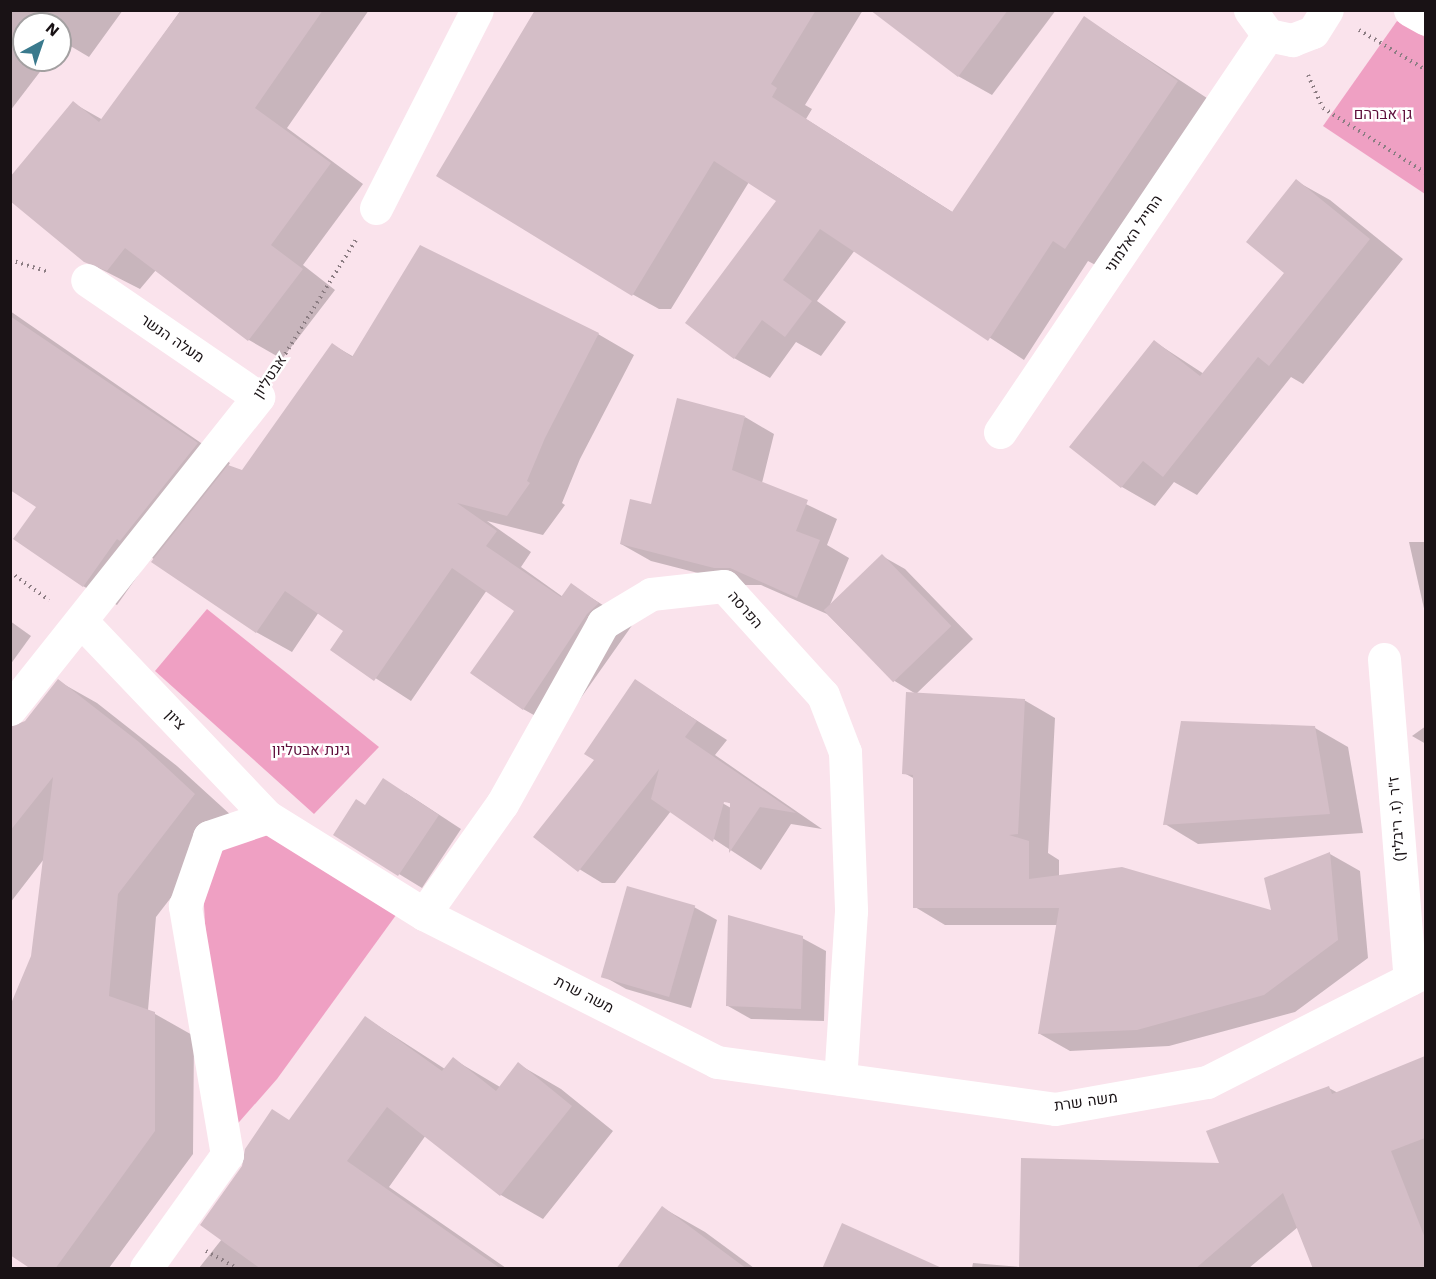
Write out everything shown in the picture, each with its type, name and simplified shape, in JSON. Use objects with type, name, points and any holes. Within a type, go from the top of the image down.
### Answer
[{"type":"street","points":[[376,208],[477,10]]},
{"type":"street","points":[[1410,10],[1425,19]]},
{"type":"street","points":[[1259,23],[1280,39],[1302,38],[1321,24],[1329,12]]},
{"type":"street","name":"החייל האלמוני","points":[[1000,432],[1259,23]]},
{"type":"street","name":"מעלה הנשר","points":[[87,280],[258,397]]},
{"type":"street","name":"אבטליון","points":[[10,709],[82,622],[258,397]]},
{"type":"street","name":"הפרסה","points":[[424,915],[502,804],[603,623],[651,594],[724,586],[823,695],[845,752],[851,911],[840,1079]]},
{"type":"street","name":"ציון","points":[[82,622],[267,818]]},
{"type":"street","name":"ז\"ר (ז. ריבלין)","points":[[1384,659],[1418,975]]},
{"type":"street","points":[[146,1269],[227,1155],[185,906],[209,837],[267,818]]},
{"type":"street","name":"משה שרת","points":[[267,818],[424,915],[717,1062],[1055,1109],[1207,1082],[1418,975]]},
{"type":"path","points":[[1371,36],[1425,69]]},
{"type":"path","points":[[1323,108],[1425,173]]},
{"type":"path","name":"אבטליון","points":[[258,397],[376,208]]},
{"type":"green space","name":"גן אברהם","points":[[1397,21],[1425,37],[1425,194],[1323,126]]},
{"type":"green space","name":"גינת אבטליון","points":[[207,609],[379,747],[314,814],[155,671]]},
{"type":"green space","points":[[271,831],[399,911],[277,1079],[233,1129],[207,957],[203,889],[222,847]]},
{"type":"building","points":[[181,10],[323,10],[255,108],[331,163],[271,245],[303,269],[248,341],[125,248],[107,271],[84,262],[10,201],[10,177],[73,101],[99,122]]},
{"type":"building","points":[[535,10],[816,10],[771,84],[777,88],[772,97],[952,212],[1084,16],[1178,81],[1065,249],[1053,241],[988,341],[820,229],[783,280],[812,301],[785,337],[762,320],[734,359],[685,323],[776,201],[714,161],[632,296],[436,176]]},
{"type":"building","points":[[870,10],[1008,10],[958,77]]},
{"type":"building","points":[[1296,179],[1370,239],[1269,366],[1258,357],[1163,477],[1143,461],[1121,488],[1069,447],[1154,340],[1200,376],[1284,273],[1246,242]]},
{"type":"building","points":[[420,245],[599,333],[545,438],[527,481],[530,483],[507,516],[457,503],[497,531],[486,546],[561,597],[571,583],[599,603],[587,614],[523,710],[470,673],[514,611],[452,568],[374,681],[330,650],[343,631],[285,591],[256,633],[151,562],[228,465],[242,470],[332,343],[352,357]]},
{"type":"building","points":[[10,316],[198,443],[120,541],[117,539],[83,587],[13,539],[36,507],[10,490]]},
{"type":"building","points":[[677,398],[745,416],[732,470],[808,500],[796,531],[820,540],[797,598],[730,568],[714,568],[620,544],[630,499],[651,504]]},
{"type":"building","points":[[882,554],[951,626],[893,682],[824,610]]},
{"type":"building","points":[[58,679],[139,742],[195,794],[118,894],[109,996],[155,1012],[155,1131],[55,1269],[31,1269],[10,1255],[10,1006],[31,956],[53,777],[10,831],[10,727],[25,721]]},
{"type":"building","points":[[635,679],[697,721],[685,737],[796,813],[760,807],[729,853],[730,803],[724,802],[713,842],[651,799],[659,769],[578,872],[533,837],[594,760],[584,754]]},
{"type":"building","points":[[906,692],[1025,699],[1018,834],[1009,835],[1029,841],[1029,879],[1122,867],[1271,910],[1264,878],[1330,852],[1338,940],[1264,995],[1137,1030],[1038,1034],[1059,908],[913,908],[913,775],[902,774]]},
{"type":"building","points":[[1181,721],[1315,726],[1330,814],[1163,825]]},
{"type":"building","points":[[383,778],[439,815],[398,876],[333,835],[356,799],[365,805]]},
{"type":"building","points":[[627,886],[695,906],[669,997],[601,977]]},
{"type":"building","points":[[728,915],[803,936],[801,1009],[726,1006]]},
{"type":"building","points":[[365,1016],[442,1071],[453,1057],[496,1091],[518,1062],[572,1106],[500,1196],[387,1107],[347,1161],[501,1269],[261,1269],[200,1225],[242,1166],[245,1149],[272,1109],[289,1120]]},
{"type":"building","points":[[1425,1056],[1425,1138],[1391,1151],[1425,1238],[1425,1269],[1313,1269],[1283,1193],[1195,1269],[1019,1269],[1021,1158],[1219,1163],[1206,1131],[1329,1086],[1332,1094]]},
{"type":"building","points":[[662,1206],[747,1269],[616,1269]]},
{"type":"building","points":[[842,1223],[944,1269],[822,1269]]}]
